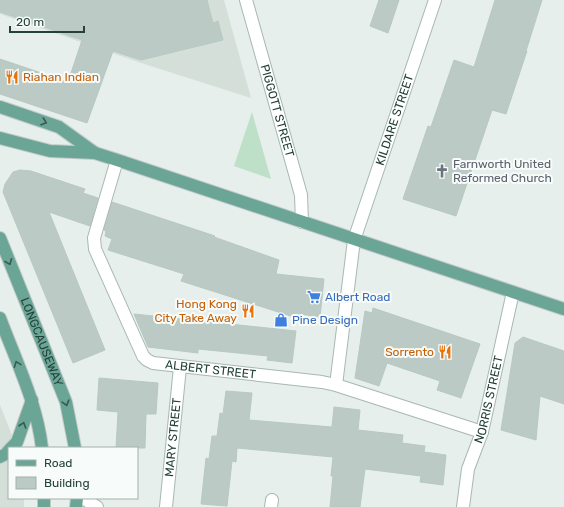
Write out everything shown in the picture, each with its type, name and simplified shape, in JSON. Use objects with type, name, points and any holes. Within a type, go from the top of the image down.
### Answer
[{"type":"main road","points":[[2,110],[59,127],[94,153]]},
{"type":"main road","points":[[0,138],[50,151],[94,153],[118,160],[564,309]]},
{"type":"main road","name":"LONGCAUSEWAY","points":[[0,238],[66,402],[75,447]]},
{"type":"main road","points":[[0,318],[32,400],[40,430],[42,447]]},
{"type":"main road","points":[[12,447],[17,442],[32,400]]},
{"type":"main road","points":[[0,457],[8,451]]},
{"type":"street","name":"PIGGOTT STREET","points":[[246,0],[302,195],[302,222]]},
{"type":"street","name":"KILDARE STREET","points":[[336,385],[354,240],[435,0]]},
{"type":"street","name":"ALBERT STREET","points":[[118,160],[94,238],[95,249],[143,356],[147,360],[153,363],[180,367],[314,381],[336,385],[482,432]]},
{"type":"street","name":"NORRIS STREET","points":[[463,507],[468,469],[482,432],[513,292]]},
{"type":"street","name":"MARY STREET","points":[[166,507],[180,367]]},
{"type":"street","points":[[85,499],[97,507]]},
{"type":"shaded area","points":[[0,0],[224,0],[251,98],[138,62],[0,14]]},
{"type":"shaded area","points":[[0,405],[17,447],[8,447],[8,499],[24,499],[24,507],[0,507]]},
{"type":"green space","points":[[252,112],[271,179],[234,166]]},
{"type":"building","points":[[0,0],[207,0],[213,23],[218,21],[223,40],[141,60],[113,51],[87,123],[0,94],[0,59],[68,82],[82,40],[0,12]]},
{"type":"building","points":[[379,0],[399,0],[388,33],[370,26]]},
{"type":"building","points":[[495,0],[542,0],[506,114],[492,110],[456,216],[403,199],[428,126],[431,127],[454,60],[474,67]]},
{"type":"building","points":[[20,170],[31,171],[85,189],[83,193],[98,198],[90,226],[49,212],[105,350],[73,363],[3,192],[5,184],[13,172]]},
{"type":"building","points":[[112,202],[215,236],[214,237],[279,260],[276,274],[324,279],[320,317],[300,314],[300,319],[181,281],[184,274],[108,250],[112,239],[105,236],[106,231],[104,230]]},
{"type":"building","points":[[373,308],[480,344],[461,398],[437,390],[440,381],[387,363],[379,386],[355,378],[365,311],[372,313]]},
{"type":"building","points":[[134,314],[296,331],[292,363],[267,360],[268,356],[198,349],[198,353],[148,347]]},
{"type":"building","points":[[523,337],[564,351],[564,404],[540,396],[536,440],[501,430],[515,343]]},
{"type":"building","points":[[99,378],[158,383],[156,414],[146,414],[145,448],[116,447],[118,412],[97,410]]},
{"type":"building","points":[[226,391],[252,393],[249,420],[332,427],[334,407],[360,410],[358,430],[403,435],[402,443],[425,446],[424,452],[446,455],[443,485],[420,482],[421,476],[365,469],[360,507],[330,507],[333,457],[237,448],[236,462],[232,461],[227,506],[201,504],[206,458],[209,459],[212,436],[217,436],[220,413],[223,414]]},
{"type":"place","name":"Riahan Indian","points":[[12,77]]},
{"type":"place","name":"Farnworth United Reformed Church","points":[[442,171]]},
{"type":"place","name":"Albert Road","points":[[314,297]]},
{"type":"place","name":"Hong Kong City Take Away","points":[[248,311]]},
{"type":"place","name":"Pine Design","points":[[281,320]]},
{"type":"place","name":"Sorrento","points":[[445,352]]}]
